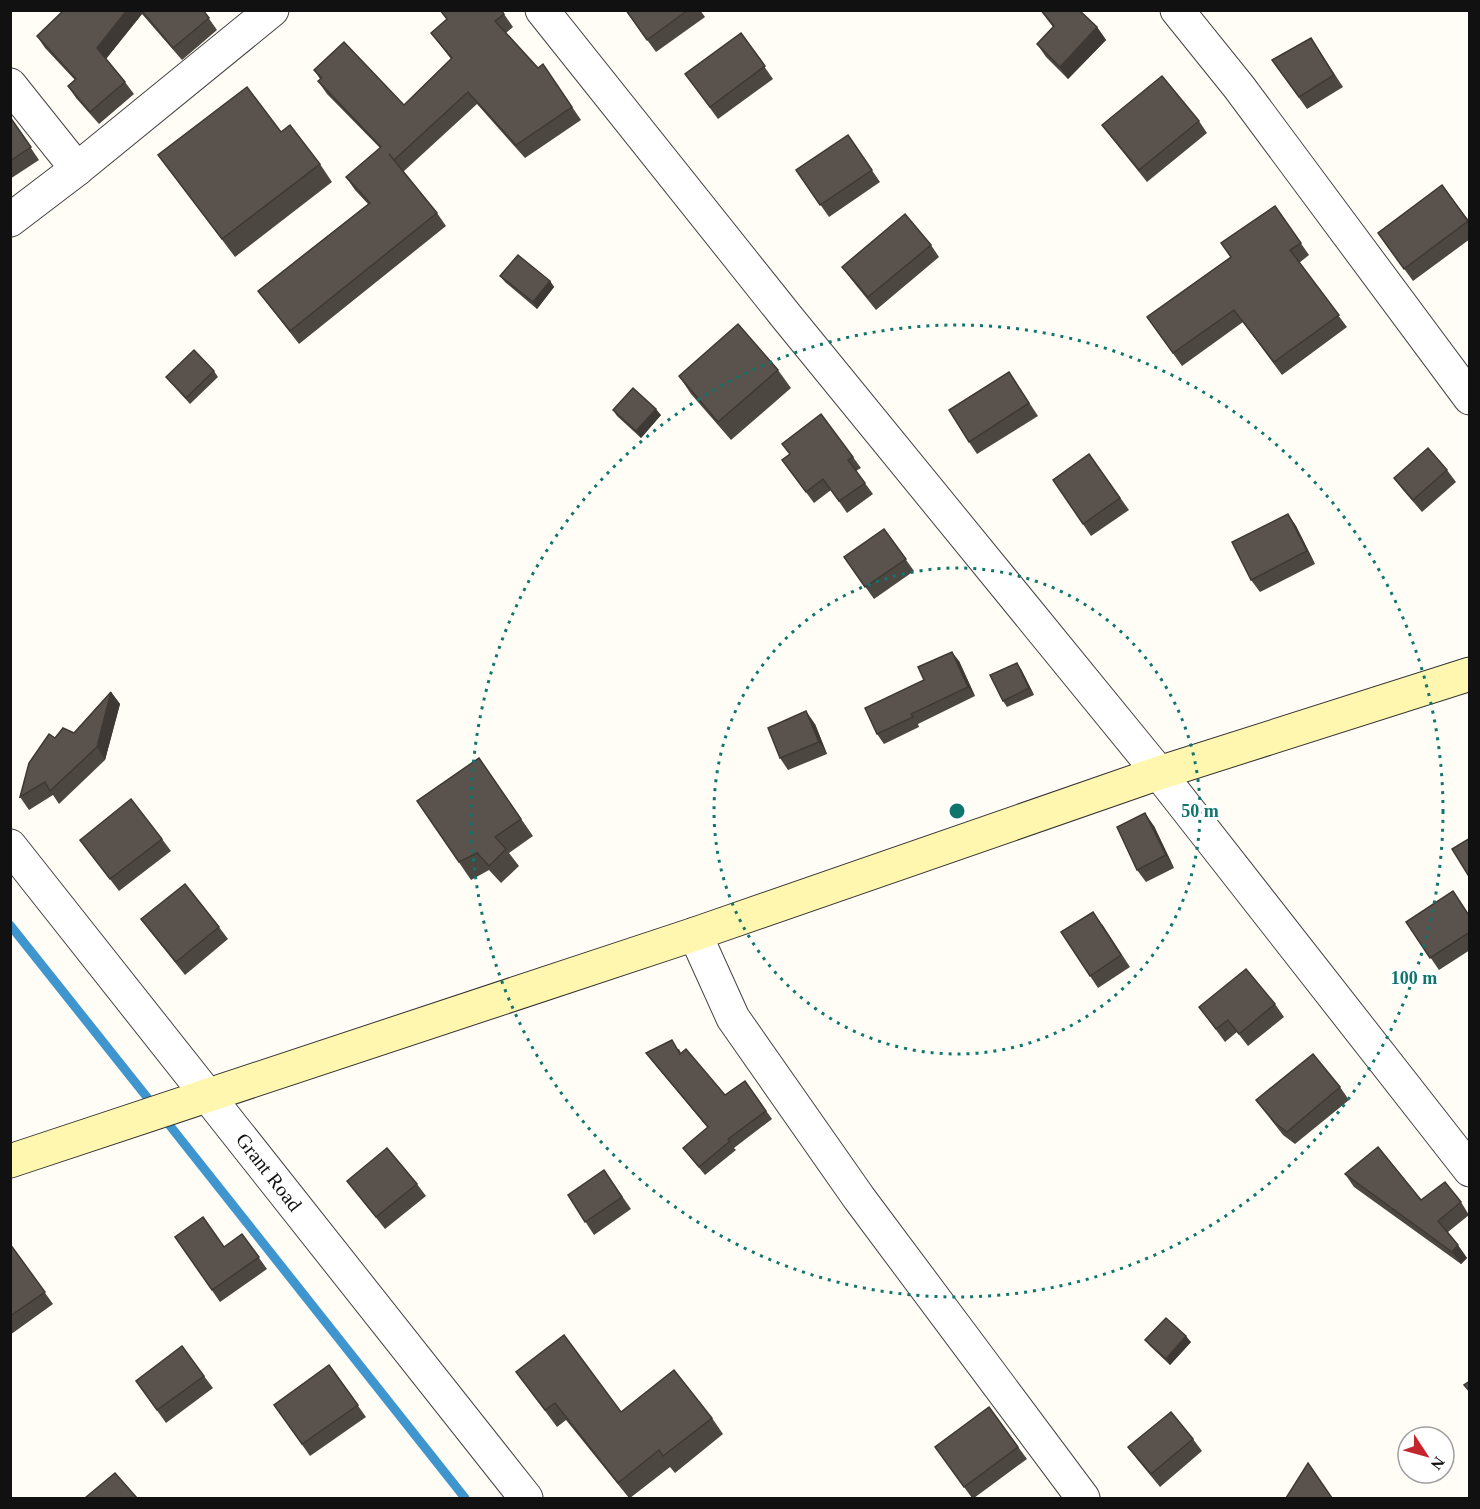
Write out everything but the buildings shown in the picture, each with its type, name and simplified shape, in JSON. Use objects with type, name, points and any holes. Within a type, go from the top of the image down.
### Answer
[{"type":"main road","points":[[10,1161],[695,934],[1158,773],[1470,674]]},
{"type":"street","points":[[10,220],[77,169],[272,10]]},
{"type":"street","points":[[542,10],[786,316],[1158,773],[1470,1170]]},
{"type":"street","points":[[1177,10],[1239,87],[1470,398]]},
{"type":"street","points":[[10,85],[77,169]]},
{"type":"street","name":"Grant Road","points":[[10,846],[526,1498]]},
{"type":"street","points":[[695,934],[733,1018],[859,1198],[1083,1498]]},
{"type":"waterway","points":[[10,925],[154,1106]]},
{"type":"waterway","points":[[163,1117],[465,1498]]}]
